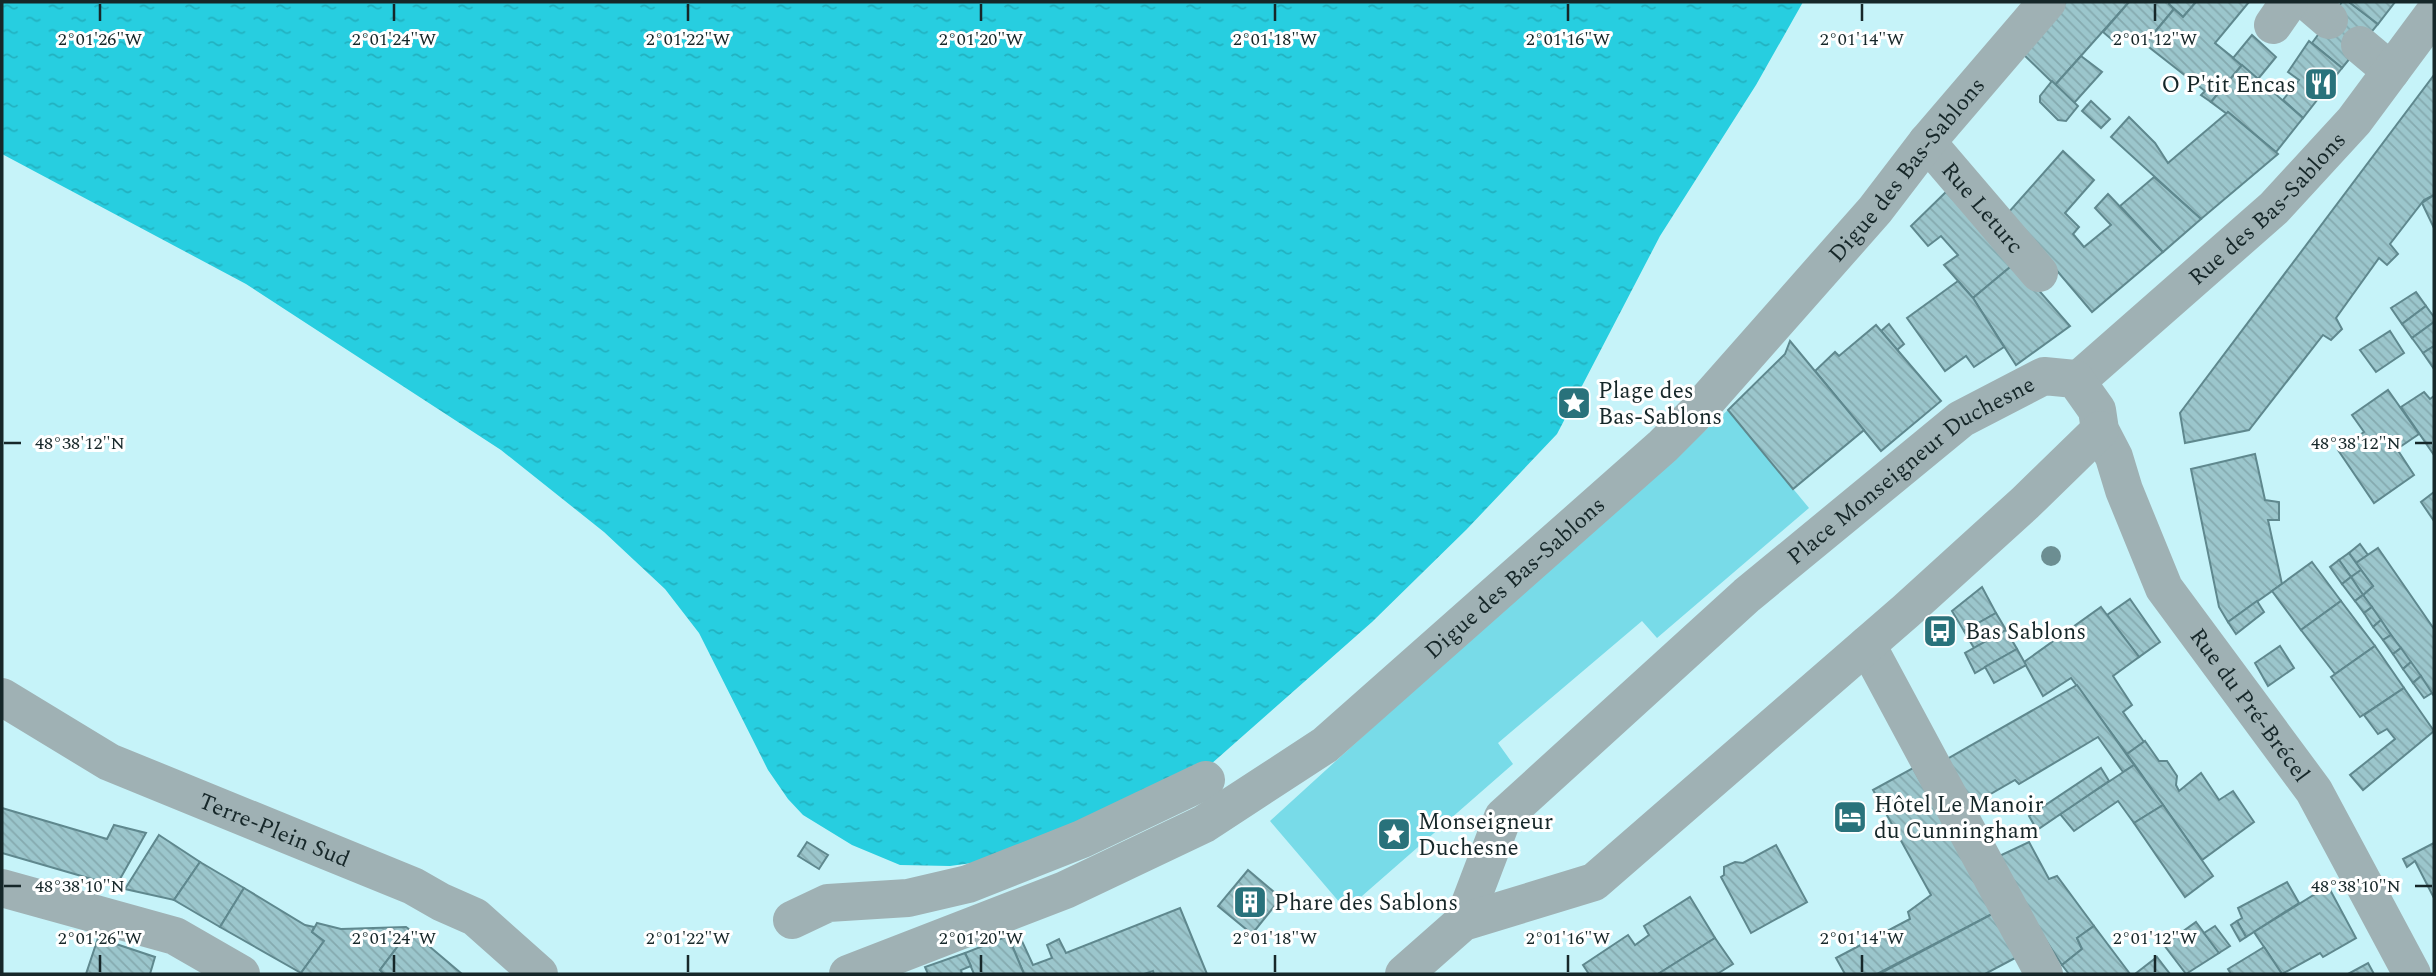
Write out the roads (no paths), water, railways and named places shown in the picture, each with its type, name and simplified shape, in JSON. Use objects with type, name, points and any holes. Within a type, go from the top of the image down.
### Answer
[{"type":"street","name":"Digue des Bas-Sablons","points":[[848,974],[1065,890],[1204,824],[1325,745],[1663,446],[1694,415],[1875,210],[1927,142],[2047,2]]},
{"type":"street","name":"Rue des Bas-Sablons","points":[[2077,381],[2274,208],[2354,121],[2434,13]]},
{"type":"street","points":[[2360,45],[2391,71]]},
{"type":"street","name":"Rue Leturc","points":[[1927,142],[2039,273]]},
{"type":"street","name":"Place Monseigneur Duchesne","points":[[1463,922],[1503,817],[1747,596],[1961,419],[2044,376],[2077,381]]},
{"type":"street","points":[[2077,381],[2097,410],[2100,430]]},
{"type":"street","name":"Place Monseigneur Duchesne","points":[[1404,974],[1463,922],[1594,882],[1867,645],[2025,503],[2100,430]]},
{"type":"street","name":"Rue du Pré-Brécel","points":[[2100,430],[2114,457],[2124,490],[2164,588],[2314,791],[2412,974]]},
{"type":"street","points":[[1867,645],[2044,974]]},
{"type":"street","name":"Terre-Plein Sud","points":[[2,697],[109,762],[413,886],[475,917],[539,974]]},
{"type":"street","points":[[792,920],[828,903],[908,898],[968,884],[1082,839],[1206,780]]},
{"type":"street","points":[[2,888],[175,936],[241,974]]},
{"type":"water","points":[[2,2],[1803,2],[1756,85],[1660,236],[1557,434],[1467,529],[1372,622],[1202,772],[972,863],[950,866],[900,865],[852,845],[803,815],[768,770],[699,633],[665,589],[604,532],[501,450],[246,284],[2,154]]},
{"type":"place","name":"O P'tit Encas","points":[[2321,84]]},
{"type":"place","name":"Plage des Bas-Sablons","points":[[1574,403]]},
{"type":"place","name":"Bas Sablons","points":[[1940,631]]},
{"type":"place","name":"Hôtel Le Manoir du Cunningham","points":[[1850,817]]},
{"type":"place","name":"Monseigneur Duchesne","points":[[1394,834]]},
{"type":"place","name":"Phare des Sablons","points":[[1250,902]]}]
